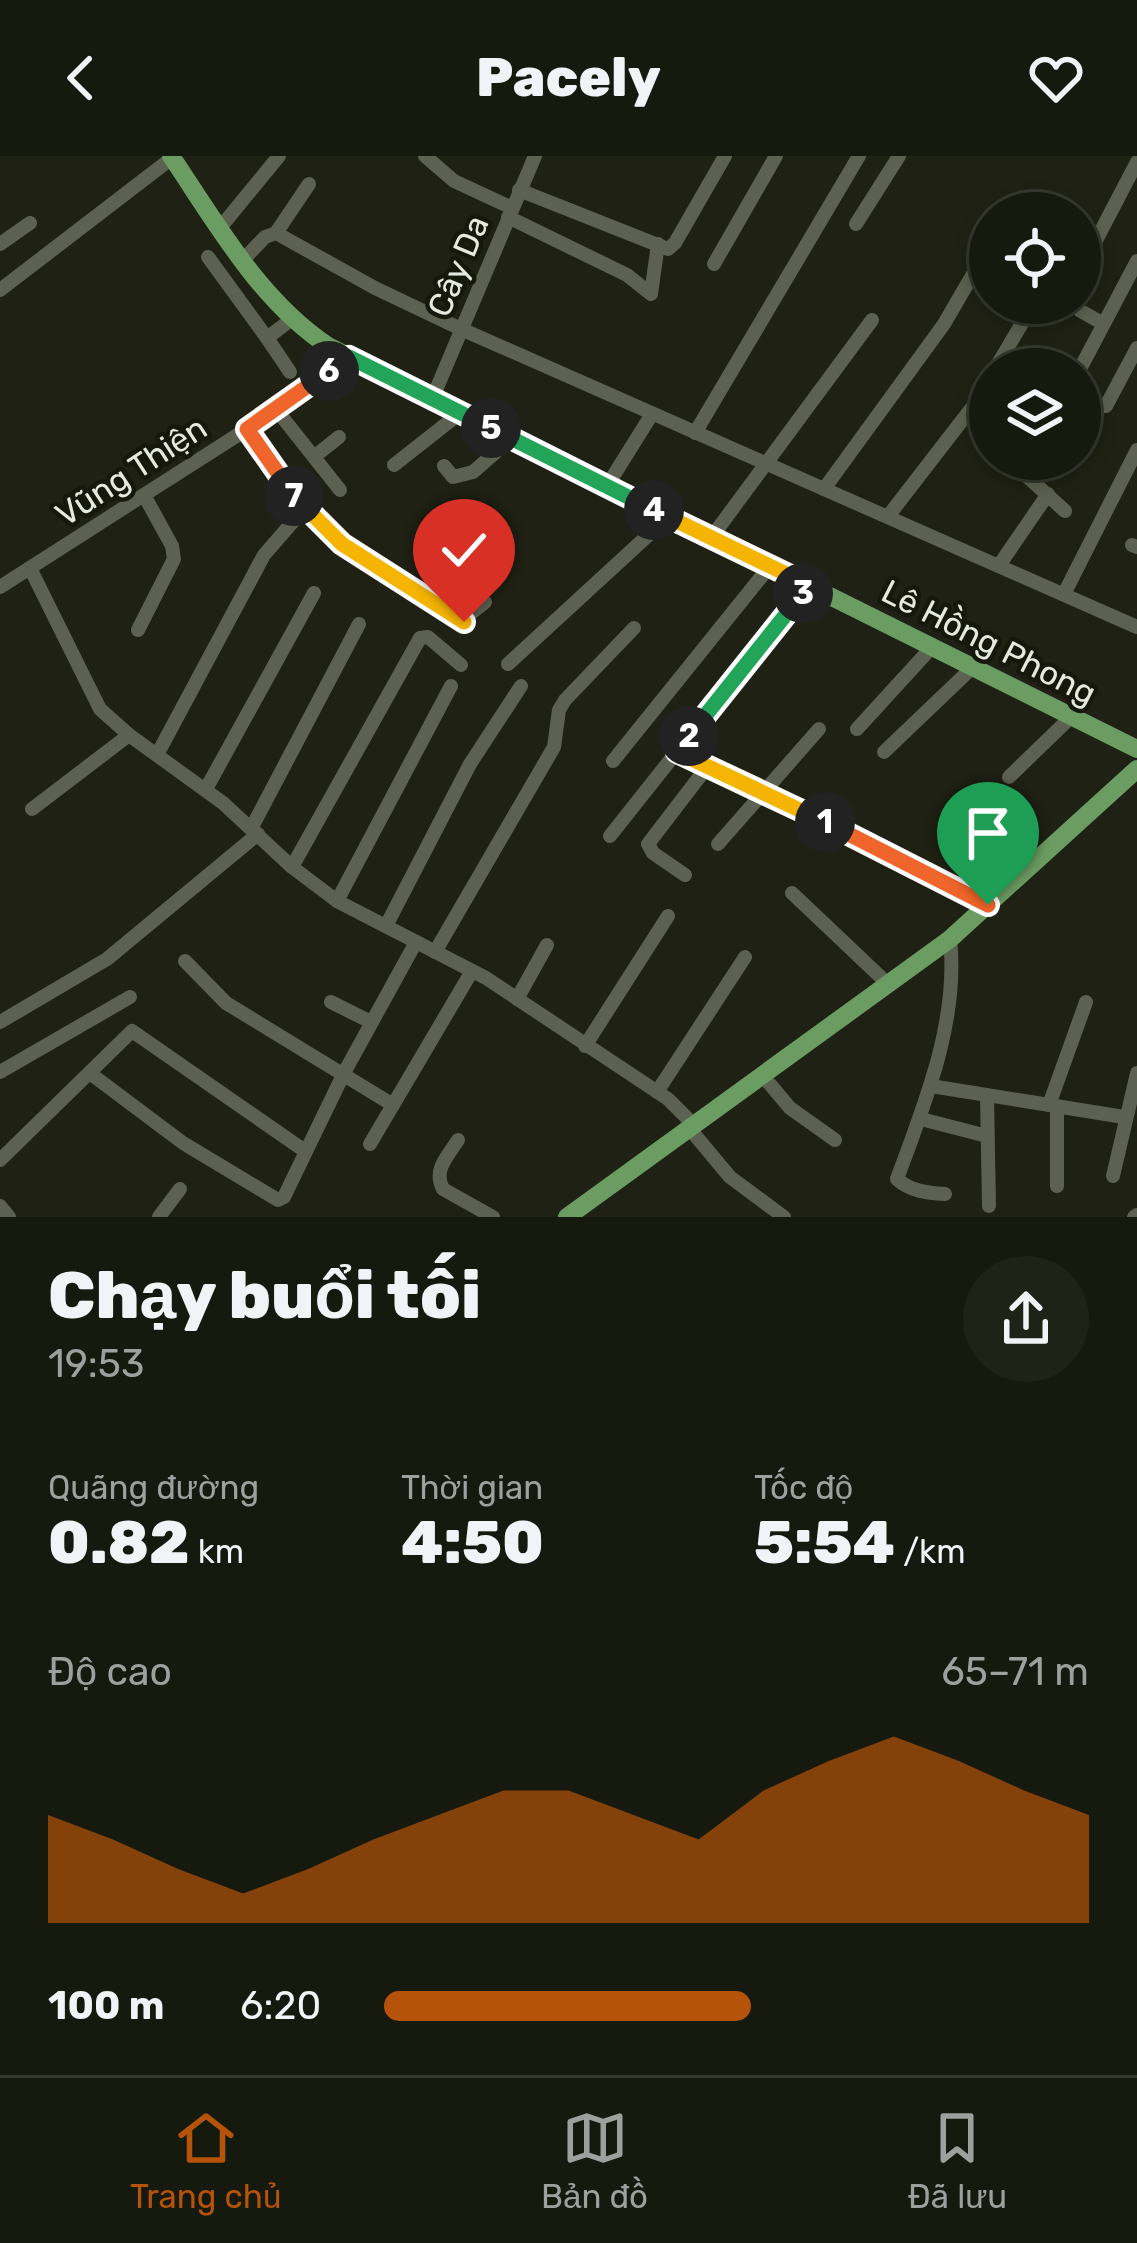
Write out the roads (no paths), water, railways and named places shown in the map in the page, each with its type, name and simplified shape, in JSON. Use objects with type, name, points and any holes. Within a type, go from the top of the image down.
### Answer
[{"type":"main road","name":"Lê Hồng Phong","points":[[171,157],[243,260],[292,319],[349,357],[1137,749]]},
{"type":"main road","points":[[567,1217],[950,939],[1137,769]]},
{"type":"street","points":[[220,228],[279,156]]},
{"type":"street","points":[[425,156],[454,182],[627,275],[651,294],[658,244]]},
{"type":"street","name":"Cây Da","points":[[433,397],[535,156]]},
{"type":"street","points":[[519,190],[668,248],[725,156]]},
{"type":"street","points":[[714,263],[776,156]]},
{"type":"street","points":[[695,433],[859,156]]},
{"type":"street","points":[[856,224],[898,156]]},
{"type":"street","points":[[0,290],[171,157]]},
{"type":"street","points":[[1101,231],[1137,162]]},
{"type":"street","points":[[243,260],[265,237],[276,233],[309,184]]},
{"type":"street","points":[[0,244],[30,224]]},
{"type":"street","points":[[276,233],[461,329],[1137,627]]},
{"type":"street","points":[[208,256],[290,372]]},
{"type":"street","points":[[1090,348],[1137,260]]},
{"type":"street","points":[[824,489],[944,323],[969,281]]},
{"type":"street","points":[[267,338],[292,319]]},
{"type":"street","points":[[712,538],[872,320]]},
{"type":"street","points":[[1106,406],[1137,348]]},
{"type":"street","name":"Vũng Thiện","points":[[0,586],[247,429],[349,357]]},
{"type":"street","points":[[275,409],[340,490]]},
{"type":"street","points":[[889,515],[969,411]]},
{"type":"street","points":[[394,465],[460,413]]},
{"type":"street","points":[[607,486],[652,413]]},
{"type":"street","points":[[247,429],[304,509],[342,544],[460,622],[485,602]]},
{"type":"street","points":[[315,456],[340,436]]},
{"type":"street","points":[[444,466],[452,477],[464,477],[512,438]]},
{"type":"street","points":[[1064,594],[1137,450]]},
{"type":"street","points":[[1032,480],[1065,512]]},
{"type":"street","points":[[1000,563],[1048,494]]},
{"type":"street","points":[[138,630],[174,554],[144,495]]},
{"type":"street","points":[[158,753],[263,555],[304,509]]},
{"type":"street","points":[[508,664],[668,518]]},
{"type":"street","points":[[613,761],[770,566]]},
{"type":"street","points":[[30,568],[100,709],[130,735],[206,789],[337,901],[472,971],[657,1092],[691,1126],[730,1177],[784,1217]]},
{"type":"street","points":[[610,836],[809,585]]},
{"type":"street","points":[[206,789],[314,593]]},
{"type":"street","points":[[0,1022],[107,959],[255,831],[359,624]]},
{"type":"street","points":[[435,952],[554,747],[565,700],[634,628]]},
{"type":"street","points":[[292,867],[420,638],[428,637],[461,665]]},
{"type":"street","points":[[857,729],[932,647]]},
{"type":"street","points":[[884,752],[973,668]]},
{"type":"street","points":[[337,901],[451,686]]},
{"type":"street","points":[[386,926],[470,764],[521,686]]},
{"type":"street","points":[[1009,777],[1070,718]]},
{"type":"street","points":[[718,844],[819,729]]},
{"type":"street","points":[[32,809],[130,735]]},
{"type":"street","points":[[677,752],[988,905]]},
{"type":"street","points":[[685,875],[653,853],[648,844],[707,766]]},
{"type":"street","points":[[792,893],[887,984]]},
{"type":"street","points":[[585,1046],[668,916]]},
{"type":"street","points":[[945,1194],[926,1193],[898,1178],[931,1086],[952,976],[950,939]]},
{"type":"street","points":[[91,1074],[183,1143],[272,1199],[284,1197],[370,1022],[416,942]]},
{"type":"street","points":[[517,999],[548,945]]},
{"type":"street","points":[[657,1092],[745,957]]},
{"type":"street","points":[[184,961],[226,1003],[393,1105]]},
{"type":"street","points":[[370,1144],[472,971]]},
{"type":"street","points":[[0,1072],[130,997]]},
{"type":"street","points":[[332,1002],[370,1022]]},
{"type":"street","points":[[1057,1186],[1053,1106],[1085,1003]]},
{"type":"street","points":[[0,1157],[91,1074],[128,1033],[136,1031],[305,1151]]},
{"type":"street","points":[[1113,1175],[1137,1073]]},
{"type":"street","points":[[763,1076],[790,1108],[836,1140]]},
{"type":"street","points":[[931,1086],[1124,1118]]},
{"type":"street","points":[[987,1095],[988,1206]]},
{"type":"street","points":[[921,1119],[987,1136]]},
{"type":"street","points":[[458,1140],[441,1165],[443,1190],[493,1217]]},
{"type":"street","points":[[158,1217],[180,1190]]},
{"type":"street","points":[[0,1206],[9,1217]]}]
